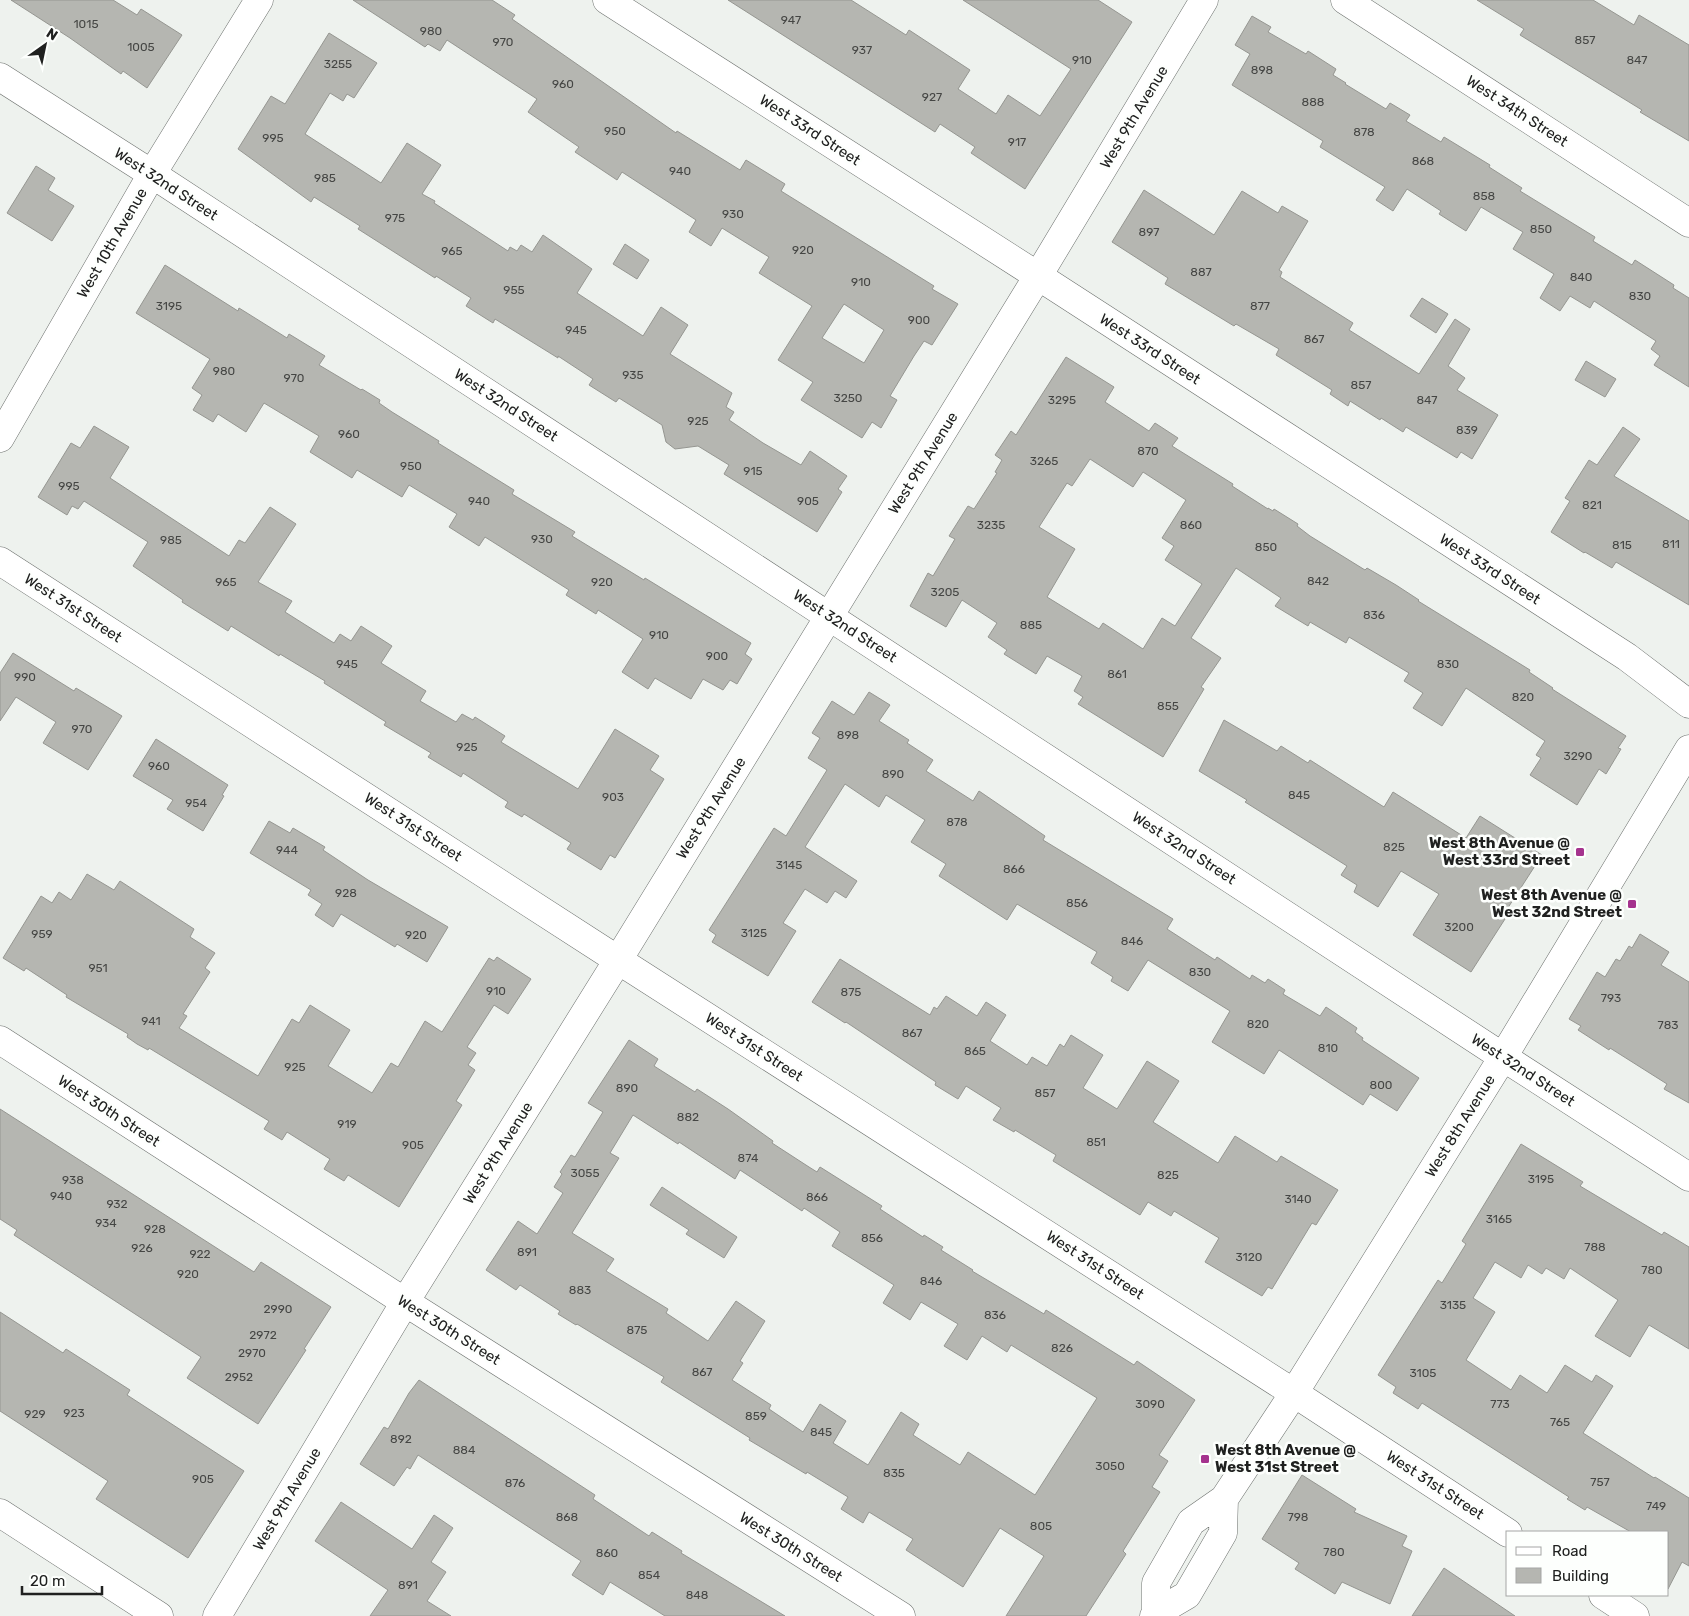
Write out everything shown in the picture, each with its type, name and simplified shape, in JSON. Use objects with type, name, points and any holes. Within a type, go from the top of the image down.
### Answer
[{"type":"street","name":"West 10th Avenue","points":[[0,438],[152,174],[260,0]]},
{"type":"street","name":"West 33rd Street","points":[[607,0],[1627,657],[1689,704]]},
{"type":"street","name":"West 9th Avenue","points":[[217,1616],[405,1302],[618,960],[1038,276],[1204,0]]},
{"type":"street","name":"West 34th Street","points":[[1345,0],[1689,223]]},
{"type":"street","name":"West 32nd Street","points":[[0,77],[152,174],[1689,1177]]},
{"type":"street","name":"West 31st Street","points":[[0,561],[1506,1531]]},
{"type":"street","name":"West 8th Avenue","points":[[1155,1614],[1188,1594],[1222,1533],[1224,1499],[1294,1393],[1503,1057],[1689,749]]},
{"type":"street","name":"West 30th Street","points":[[0,1040],[405,1302],[901,1616]]},
{"type":"street","points":[[0,1513],[159,1616]]},
{"type":"street","points":[[1605,1596],[1635,1616]]},
{"type":"building","points":[[11,0],[113,0],[137,15],[141,9],[182,35],[147,88],[123,71],[121,74]]},
{"type":"building","points":[[353,0],[492,0],[515,15],[512,19],[676,133],[677,131],[740,170],[746,160],[785,184],[781,191],[934,286],[932,289],[958,304],[932,345],[924,341],[914,356],[890,396],[897,400],[881,428],[872,422],[862,438],[801,400],[813,382],[778,360],[812,306],[759,273],[769,257],[722,228],[711,246],[689,232],[696,220],[622,172],[617,180],[575,152],[579,147],[528,112],[537,99],[447,40],[440,51],[428,44],[425,47]],"holes":[[[844,304],[884,330],[864,363],[822,338]]]},
{"type":"building","points":[[728,0],[851,0],[906,35],[909,30],[970,70],[958,89],[996,114],[1008,95],[1040,116],[1071,69],[963,0],[1098,0],[1132,22],[1025,189],[971,153],[975,147],[940,124],[935,132]]},
{"type":"building","points":[[1477,0],[1593,0],[1634,25],[1639,15],[1689,45],[1689,141],[1520,35],[1524,29]]},
{"type":"building","points":[[1252,16],[1271,27],[1268,32],[1306,54],[1308,51],[1336,69],[1333,75],[1345,84],[1386,109],[1390,103],[1410,115],[1406,121],[1441,142],[1444,137],[1490,165],[1489,167],[1522,188],[1520,191],[1595,237],[1593,241],[1632,265],[1635,260],[1674,285],[1673,288],[1689,298],[1689,387],[1654,365],[1660,356],[1651,349],[1656,341],[1594,301],[1590,308],[1570,296],[1560,311],[1540,298],[1554,274],[1513,249],[1523,232],[1481,207],[1466,231],[1439,214],[1441,211],[1407,189],[1393,211],[1376,200],[1385,187],[1320,147],[1323,141],[1232,85],[1250,54],[1235,45]]},
{"type":"building","points":[[329,33],[377,63],[354,98],[347,94],[343,101],[330,93],[305,134],[381,183],[407,143],[441,165],[422,194],[508,251],[510,247],[517,251],[521,245],[532,252],[543,235],[592,269],[577,293],[643,336],[661,307],[688,325],[670,354],[732,393],[726,407],[734,412],[729,420],[801,465],[810,451],[847,476],[838,489],[842,492],[817,532],[724,474],[729,465],[698,446],[675,449],[666,442],[662,425],[619,398],[616,402],[589,385],[593,379],[558,356],[558,358],[495,319],[493,323],[466,306],[471,298],[436,276],[435,278],[358,229],[360,226],[314,197],[311,202],[238,149],[271,96],[285,104]]},
{"type":"building","points":[[36,166],[55,178],[48,190],[74,206],[52,241],[7,213]]},
{"type":"building","points":[[1144,190],[1214,235],[1242,191],[1278,213],[1282,206],[1308,221],[1279,270],[1282,272],[1280,277],[1353,323],[1349,330],[1419,374],[1455,319],[1470,329],[1448,366],[1465,378],[1457,390],[1498,415],[1472,459],[1461,452],[1457,458],[1406,427],[1403,432],[1350,401],[1348,406],[1330,394],[1332,390],[1276,355],[1279,349],[1236,324],[1234,326],[1165,284],[1168,278],[1112,242]]},
{"type":"building","points":[[625,244],[649,260],[637,279],[613,264]]},
{"type":"building","points":[[165,265],[238,311],[239,308],[287,338],[289,334],[325,356],[319,365],[380,400],[379,403],[439,441],[438,443],[514,490],[512,494],[575,532],[572,536],[751,643],[745,654],[752,659],[737,684],[730,680],[723,690],[703,679],[691,699],[655,678],[648,689],[622,672],[643,639],[598,610],[596,614],[566,595],[569,590],[485,537],[479,546],[449,527],[457,514],[409,485],[402,497],[357,470],[352,478],[310,452],[319,436],[264,403],[246,432],[218,414],[213,422],[193,410],[202,395],[192,388],[210,359],[136,313]]},
{"type":"building","points":[[1422,298],[1448,314],[1436,333],[1410,316]]},
{"type":"building","points":[[1066,357],[1114,387],[1105,402],[1149,431],[1155,423],[1178,438],[1172,446],[1233,484],[1232,486],[1268,509],[1273,511],[1274,509],[1298,524],[1297,526],[1310,536],[1365,570],[1367,568],[1396,585],[1418,601],[1530,670],[1529,672],[1552,689],[1626,736],[1618,748],[1621,749],[1606,774],[1599,769],[1577,805],[1530,775],[1541,758],[1536,755],[1545,741],[1466,688],[1442,726],[1413,708],[1423,693],[1404,681],[1409,673],[1349,637],[1346,643],[1310,622],[1308,626],[1275,606],[1281,598],[1236,568],[1191,638],[1221,658],[1201,687],[1204,689],[1163,757],[1078,704],[1083,697],[1074,691],[1082,676],[1047,656],[1036,674],[1004,654],[1007,650],[988,637],[997,623],[962,600],[946,627],[910,606],[928,573],[933,576],[955,539],[949,536],[968,506],[974,509],[997,473],[995,472],[1002,460],[995,455],[1011,431],[1016,435]],"holes":[[[1090,459],[1133,487],[1143,472],[1186,500],[1162,538],[1174,546],[1165,560],[1202,584],[1175,626],[1162,618],[1143,649],[1103,623],[1099,629],[1047,597],[1075,549],[1039,527],[1067,483],[1072,486]]]},
{"type":"building","points":[[1586,361],[1616,379],[1605,397],[1575,380]]},
{"type":"building","points":[[94,426],[129,447],[110,478],[229,556],[239,540],[245,543],[270,507],[296,524],[258,582],[292,601],[285,612],[334,643],[340,634],[351,641],[361,626],[392,646],[381,663],[426,691],[420,701],[456,722],[462,714],[473,720],[475,717],[505,736],[501,742],[578,789],[615,729],[659,756],[650,770],[664,779],[615,858],[610,855],[601,870],[567,849],[571,843],[524,814],[522,817],[505,807],[508,802],[463,773],[461,777],[428,757],[431,753],[384,725],[386,722],[324,683],[325,681],[280,654],[279,656],[231,626],[228,631],[182,602],[183,600],[133,566],[148,542],[84,501],[78,509],[72,506],[67,515],[38,497],[71,443],[80,448]]},
{"type":"building","points":[[1623,427],[1640,439],[1614,476],[1689,521],[1689,605],[1616,562],[1612,568],[1551,532],[1570,501],[1565,498],[1589,460],[1597,465]]},
{"type":"building","points":[[13,653],[74,691],[76,688],[122,716],[88,770],[43,743],[56,722],[16,697],[0,721],[0,673]]},
{"type":"building","points":[[869,692],[890,705],[879,721],[909,740],[907,743],[933,760],[926,771],[973,801],[979,791],[1045,836],[1043,840],[1173,919],[1167,929],[1215,960],[1217,957],[1250,979],[1252,975],[1265,983],[1268,979],[1285,990],[1283,994],[1320,1016],[1326,1007],[1357,1028],[1355,1032],[1363,1038],[1362,1040],[1419,1078],[1397,1111],[1370,1094],[1363,1105],[1279,1050],[1264,1074],[1212,1042],[1230,1011],[1148,960],[1128,991],[1111,981],[1113,977],[1091,963],[1097,952],[1017,904],[1007,920],[939,876],[946,864],[911,842],[925,820],[886,795],[879,807],[845,784],[805,847],[857,881],[846,898],[835,891],[827,903],[805,889],[783,923],[796,931],[768,976],[712,942],[716,935],[709,930],[774,828],[786,836],[827,770],[808,758],[820,738],[812,733],[832,701],[854,715]]},
{"type":"building","points":[[1224,720],[1277,751],[1281,746],[1308,763],[1310,760],[1384,807],[1393,792],[1466,838],[1480,816],[1542,855],[1502,917],[1505,919],[1471,972],[1413,935],[1439,894],[1401,871],[1378,907],[1354,892],[1357,885],[1341,875],[1347,866],[1245,802],[1247,800],[1199,771]]},
{"type":"building","points":[[156,739],[228,785],[222,795],[224,796],[203,831],[167,809],[173,800],[133,776]]},
{"type":"building","points":[[269,821],[290,833],[293,828],[325,847],[323,850],[368,880],[448,927],[427,962],[397,944],[395,947],[341,914],[333,927],[315,915],[322,904],[308,895],[311,890],[250,853]]},
{"type":"building","points":[[87,874],[114,890],[120,881],[194,929],[190,937],[215,953],[205,968],[210,972],[183,1014],[187,1016],[179,1028],[258,1076],[292,1019],[299,1023],[310,1005],[350,1030],[328,1066],[372,1093],[391,1063],[398,1067],[425,1021],[442,1032],[489,958],[494,961],[497,957],[531,979],[508,1014],[494,1005],[467,1047],[476,1053],[468,1065],[475,1070],[456,1101],[462,1105],[399,1207],[348,1175],[344,1181],[324,1169],[330,1159],[287,1132],[282,1140],[264,1129],[269,1121],[149,1048],[148,1050],[137,1044],[127,1037],[128,1034],[66,997],[67,995],[26,968],[24,971],[3,958],[41,896],[52,903],[59,892],[71,900]]},
{"type":"building","points":[[1640,934],[1669,952],[1661,965],[1689,982],[1689,1103],[1664,1089],[1667,1084],[1578,1030],[1581,1026],[1569,1019],[1597,972],[1605,977],[1616,959],[1620,961],[1629,946],[1632,948]]},
{"type":"building","points":[[840,959],[930,1015],[934,1007],[937,1009],[946,996],[977,1016],[986,1002],[1006,1015],[990,1041],[1027,1065],[1032,1057],[1047,1066],[1060,1044],[1064,1047],[1071,1035],[1103,1055],[1083,1088],[1117,1109],[1147,1061],[1179,1081],[1153,1122],[1218,1163],[1235,1136],[1277,1162],[1281,1156],[1338,1190],[1316,1225],[1312,1223],[1272,1289],[1268,1287],[1262,1296],[1205,1262],[1219,1238],[1174,1211],[1171,1216],[1148,1202],[1140,1215],[1053,1161],[1056,1155],[1015,1130],[1014,1132],[993,1120],[1001,1108],[966,1086],[958,1099],[935,1085],[936,1082],[846,1022],[812,1002]]},
{"type":"building","points":[[629,1040],[658,1059],[654,1066],[695,1092],[697,1089],[728,1109],[773,1141],[772,1143],[817,1172],[820,1167],[882,1206],[880,1209],[923,1237],[924,1235],[943,1247],[941,1250],[972,1271],[1044,1314],[1046,1310],[1134,1365],[1137,1361],[1195,1400],[1159,1455],[1168,1461],[1152,1487],[1160,1492],[1123,1551],[1126,1554],[1086,1616],[1006,1616],[1044,1556],[1000,1528],[963,1587],[906,1550],[913,1539],[869,1512],[863,1523],[841,1509],[848,1497],[749,1440],[750,1438],[661,1382],[664,1377],[558,1314],[560,1311],[520,1285],[516,1290],[486,1270],[518,1221],[537,1234],[563,1193],[554,1187],[562,1174],[560,1172],[571,1155],[575,1157],[603,1112],[588,1103]],"holes":[[[633,1115],[678,1144],[679,1142],[735,1179],[740,1170],[802,1211],[804,1208],[840,1232],[832,1246],[894,1285],[883,1303],[910,1320],[921,1302],[958,1324],[944,1346],[967,1360],[982,1336],[1007,1352],[1011,1345],[1097,1398],[1035,1495],[968,1452],[960,1465],[913,1435],[919,1424],[901,1412],[868,1465],[833,1443],[846,1421],[820,1404],[803,1432],[769,1409],[771,1405],[732,1380],[743,1363],[740,1361],[765,1321],[736,1301],[708,1341],[666,1313],[668,1309],[606,1271],[614,1259],[572,1233],[619,1158],[610,1153]]]},
{"type":"building","points":[[0,1109],[254,1272],[261,1262],[331,1307],[304,1349],[306,1350],[258,1424],[187,1378],[201,1357],[14,1235],[17,1230],[0,1219]]},
{"type":"building","points":[[1521,1144],[1583,1182],[1580,1186],[1662,1235],[1664,1232],[1689,1247],[1689,1349],[1649,1325],[1630,1357],[1595,1336],[1618,1300],[1570,1268],[1564,1279],[1546,1268],[1542,1274],[1528,1265],[1521,1278],[1495,1262],[1473,1298],[1495,1312],[1466,1360],[1511,1390],[1520,1375],[1547,1393],[1565,1365],[1592,1382],[1596,1375],[1613,1386],[1583,1433],[1689,1498],[1689,1566],[1682,1562],[1669,1587],[1669,1531],[1629,1531],[1587,1507],[1585,1510],[1567,1499],[1569,1497],[1422,1403],[1418,1409],[1393,1393],[1396,1387],[1378,1375],[1438,1280],[1442,1283],[1466,1244],[1462,1241]]},
{"type":"building","points":[[662,1187],[737,1237],[724,1258],[686,1234],[689,1230],[650,1205]]},
{"type":"building","points":[[0,1312],[63,1353],[66,1349],[130,1390],[127,1395],[244,1471],[188,1558],[96,1499],[108,1481],[0,1411]]},
{"type":"building","points":[[419,1380],[595,1495],[593,1499],[649,1536],[652,1532],[682,1551],[681,1553],[785,1616],[665,1616],[610,1582],[603,1595],[572,1575],[581,1561],[418,1455],[410,1469],[407,1467],[394,1486],[360,1464],[384,1427],[388,1429],[409,1393]]},
{"type":"building","points":[[1302,1475],[1356,1509],[1354,1512],[1407,1536],[1402,1546],[1412,1551],[1390,1604],[1342,1582],[1335,1594],[1295,1569],[1299,1563],[1262,1539]]},
{"type":"building","points":[[341,1502],[412,1549],[434,1515],[453,1528],[431,1562],[446,1572],[427,1601],[451,1616],[370,1616],[388,1590],[315,1541]]},
{"type":"building","points":[[1444,1568],[1515,1616],[1412,1616]]},
{"type":"place","name":"West 8th Avenue @ West 33rd Street","points":[[1580,852]]},
{"type":"place","name":"West 8th Avenue @ West 32nd Street","points":[[1632,904]]},
{"type":"place","name":"West 8th Avenue @ West 31st Street","points":[[1205,1459]]}]
